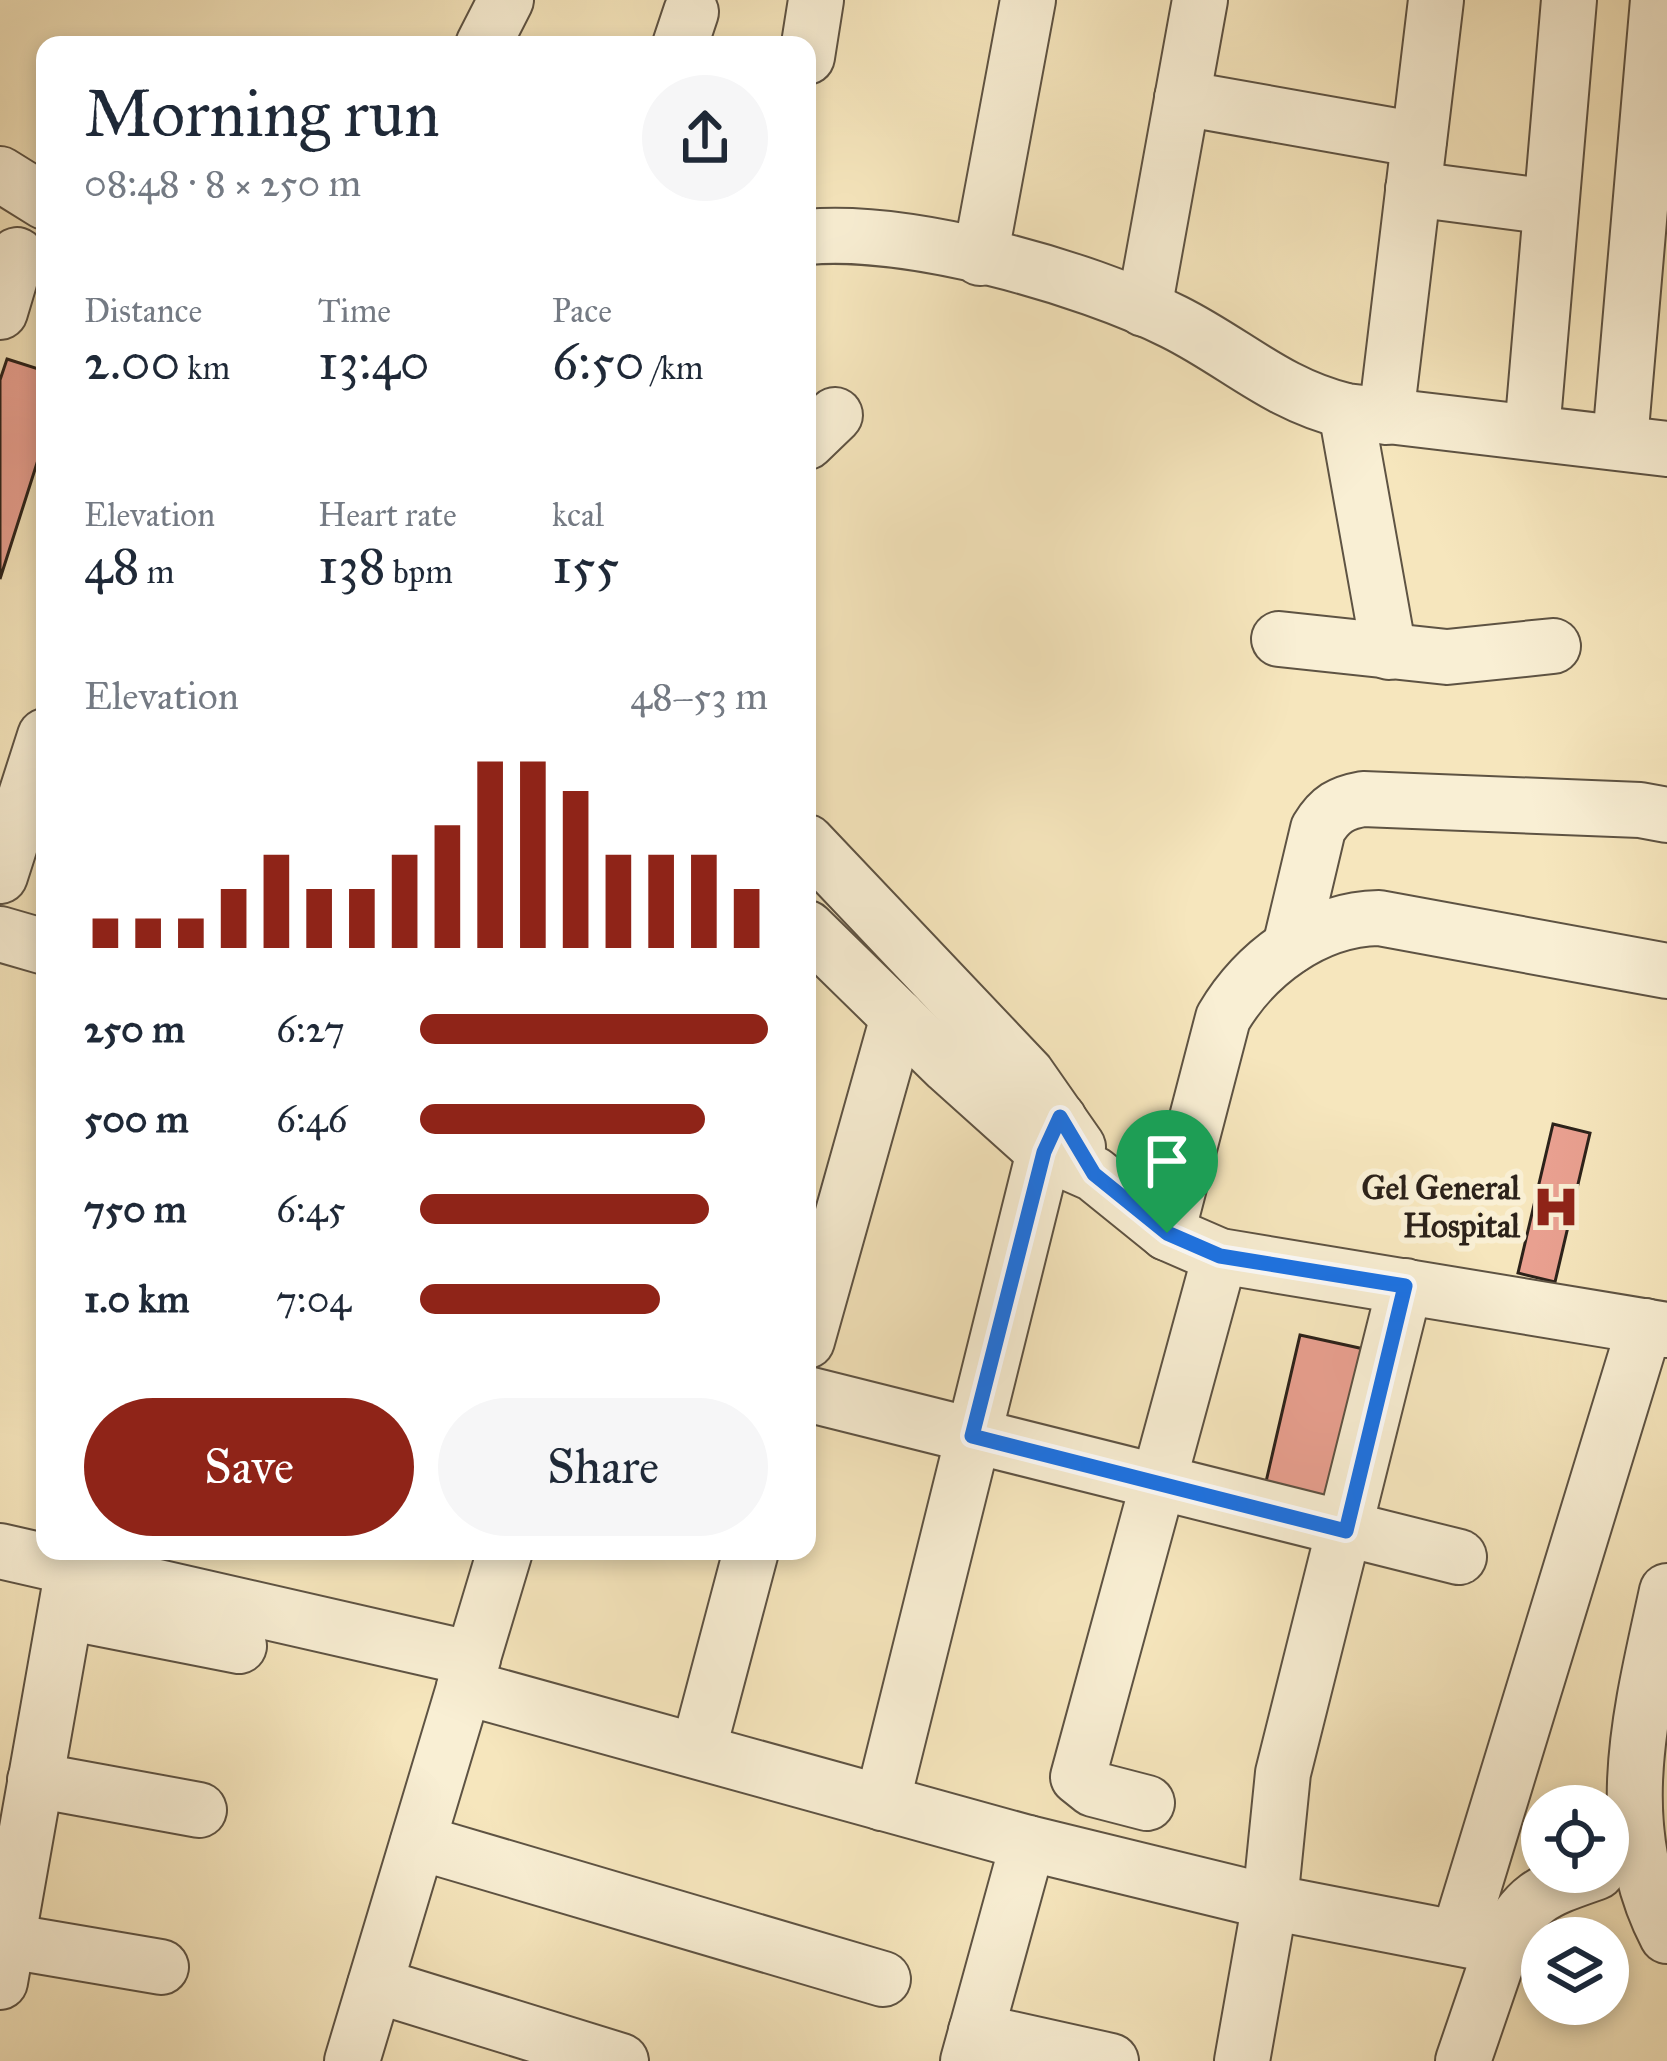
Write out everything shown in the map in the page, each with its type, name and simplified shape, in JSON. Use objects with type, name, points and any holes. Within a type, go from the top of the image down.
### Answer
[{"type":"street","points":[[488,36],[506,0]]},
{"type":"street","points":[[810,36],[816,0]]},
{"type":"street","points":[[980,258],[1028,0]]},
{"type":"street","points":[[1144,309],[1201,0]]},
{"type":"street","points":[[1389,652],[1366,414],[1416,165],[1436,0]]},
{"type":"street","points":[[1532,432],[1568,0]]},
{"type":"street","points":[[816,236],[980,258],[1144,309],[1312,403],[1366,414],[1644,445],[1658,0]]},
{"type":"street","points":[[1182,98],[1551,207]]},
{"type":"street","points":[[0,174],[36,196]]},
{"type":"street","points":[[0,312],[21,258]]},
{"type":"street","points":[[1280,639],[1389,652],[1481,656],[1553,646]]},
{"type":"street","points":[[0,876],[36,764]]},
{"type":"street","points":[[1290,947],[1318,829],[1328,812],[1343,803],[1364,799],[1640,809],[1667,815]]},
{"type":"street","points":[[816,851],[1027,1074],[1052,1134],[882,1803]]},
{"type":"street","points":[[1167,1233],[1223,1018],[1242,987],[1290,947],[1337,922],[1379,919],[1667,971]]},
{"type":"street","points":[[0,934],[36,944]]},
{"type":"street","points":[[816,937],[898,1017],[1052,1134],[1167,1233],[1220,1256],[1656,1328],[1480,1942],[1463,2061]]},
{"type":"street","points":[[816,1309],[898,1017]]},
{"type":"street","points":[[1147,1803],[1093,1790],[1078,1777],[1220,1256]]},
{"type":"street","points":[[1242,2061],[1270,1902],[1283,1773],[1405,1286]]},
{"type":"street","points":[[816,1396],[1459,1557]]},
{"type":"street","points":[[0,1551],[70,1590],[239,1646]]},
{"type":"street","points":[[352,2061],[502,1560]]},
{"type":"street","points":[[698,1751],[749,1560]]},
{"type":"street","points":[[70,1590],[468,1673],[698,1751],[1028,1843],[1270,1902],[1480,1942],[1544,1893]]},
{"type":"street","points":[[70,1590],[4,1961],[161,1967]]},
{"type":"street","points":[[1629,1807],[1637,1728],[1667,1592]]},
{"type":"street","points":[[35,1780],[199,1810]]},
{"type":"street","points":[[418,1841],[883,1979]]},
{"type":"street","points":[[1028,1843],[972,2046],[1111,2061]]},
{"type":"street","points":[[1629,1883],[1667,1936]]},
{"type":"street","points":[[375,1985],[621,2061]]},
{"type":"building","points":[[7,359],[36,368],[36,466],[0,579],[0,380]]},
{"type":"building","points":[[1553,1124],[1590,1133],[1555,1282],[1518,1273]]},
{"type":"building","points":[[1300,1335],[1373,1351],[1335,1515],[1262,1499]]},
{"type":"place","name":"Gel General Hospital","points":[[1556,1207]]},
{"type":"route","points":[[1060,1117],[1094,1174],[1167,1233],[1220,1256],[1405,1286],[1346,1531],[972,1436],[1044,1152],[1060,1117]]}]
